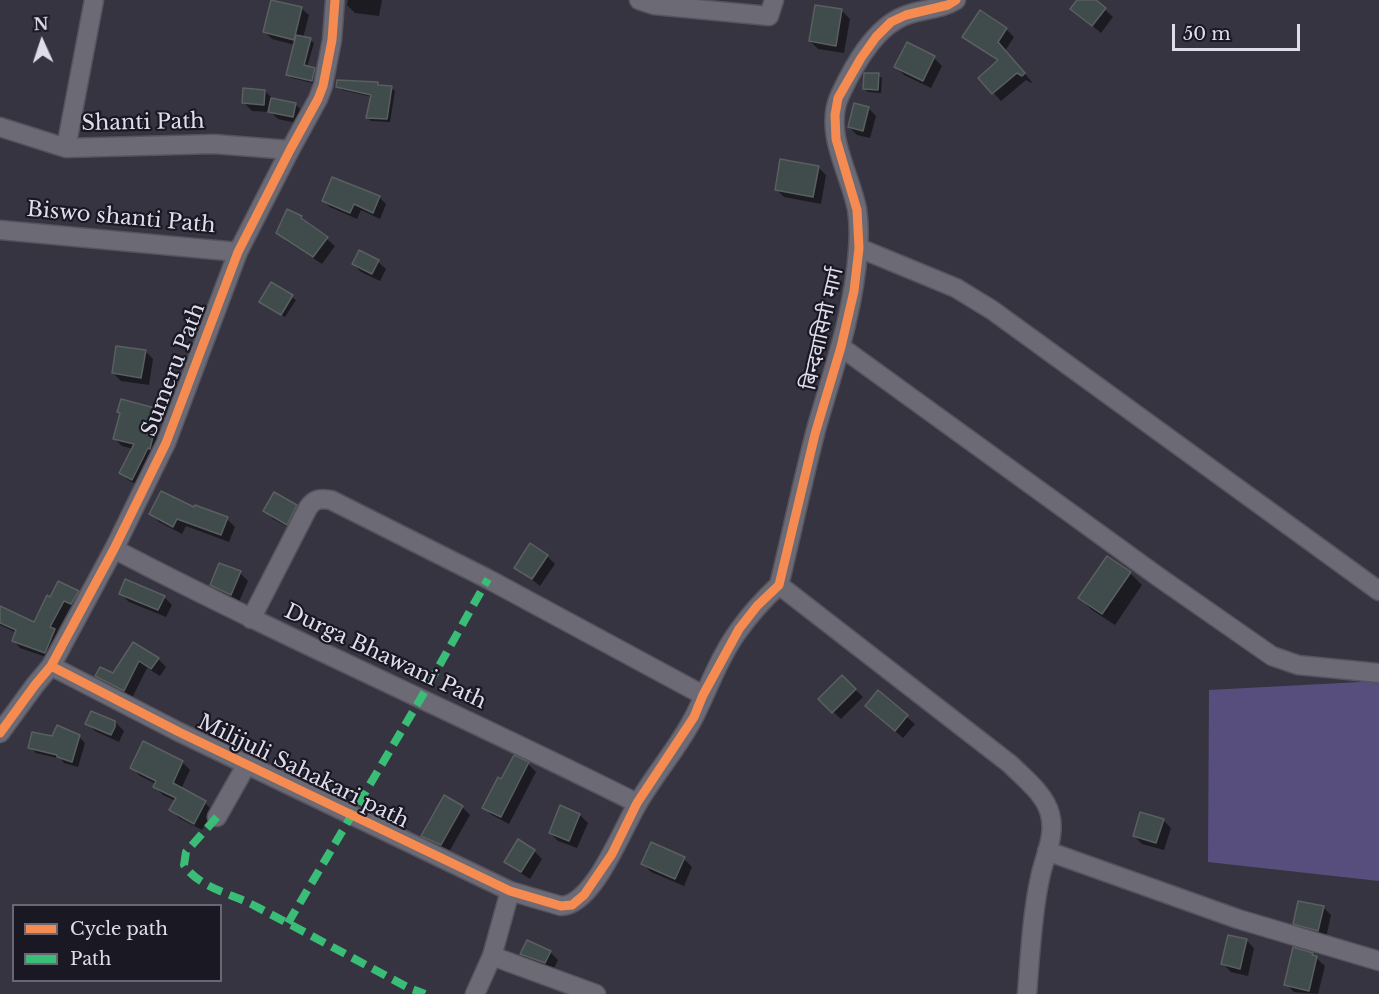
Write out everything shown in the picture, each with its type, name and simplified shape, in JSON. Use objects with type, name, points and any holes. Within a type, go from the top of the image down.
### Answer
[{"type":"street","points":[[66,148],[94,0]]},
{"type":"street","name":"Sumeru Path","points":[[0,733],[51,666],[114,549],[166,443],[238,252],[290,150],[312,113],[323,86],[332,40],[335,0]]},
{"type":"street","points":[[639,0],[654,5],[769,16],[774,0]]},
{"type":"street","name":"बिन्दवासिनी मार्ग","points":[[779,585],[815,434],[841,347],[854,291],[859,248],[857,210],[836,139],[835,116],[838,98],[861,58],[876,37],[891,22],[906,15],[948,5],[956,0]]},
{"type":"street","name":"Shanti Path","points":[[0,127],[66,148],[214,144],[290,150]]},
{"type":"street","name":"Biswo shanti Path","points":[[0,230],[238,252]]},
{"type":"street","points":[[859,248],[956,288],[992,310],[1379,591]]},
{"type":"street","points":[[841,347],[1160,578],[1272,656],[1298,665],[1379,673]]},
{"type":"street","points":[[251,620],[312,502],[318,499],[331,500],[488,579],[703,695]]},
{"type":"street","name":"Durga Bhawani Path","points":[[114,549],[251,620],[432,703],[638,803]]},
{"type":"street","points":[[779,585],[1010,764],[1040,795],[1050,814],[1051,830],[1040,879],[1027,994]]},
{"type":"street","name":"Milijuli Sahakari path","points":[[51,666],[179,732],[510,891],[544,902],[568,906],[584,895],[612,854],[638,803],[694,717],[703,695],[739,629],[757,606],[779,585]]},
{"type":"street","points":[[217,817],[247,764]]},
{"type":"street","points":[[1047,851],[1238,919],[1379,961]]},
{"type":"street","points":[[475,994],[492,956],[510,891]]},
{"type":"street","points":[[492,956],[596,994]]},
{"type":"shaded area","points":[[1379,681],[1379,881],[1208,862],[1209,690]]},
{"type":"building","points":[[271,0],[302,7],[294,40],[263,32]]},
{"type":"building","points":[[1077,0],[1096,0],[1106,8],[1092,26],[1070,9]]},
{"type":"building","points":[[815,5],[842,9],[836,46],[809,41]]},
{"type":"building","points":[[980,10],[1007,28],[998,42],[1025,73],[1022,76],[1017,73],[992,94],[978,78],[998,60],[962,37]]},
{"type":"building","points":[[296,35],[311,38],[304,65],[315,68],[312,81],[286,75]]},
{"type":"building","points":[[907,42],[935,56],[923,81],[894,67]]},
{"type":"building","points":[[864,73],[879,73],[878,90],[863,89]]},
{"type":"building","points":[[337,80],[378,82],[378,85],[392,86],[387,119],[366,118],[371,95],[336,87]]},
{"type":"building","points":[[243,88],[265,90],[264,105],[242,103]]},
{"type":"building","points":[[271,98],[296,103],[293,117],[268,112]]},
{"type":"building","points":[[854,103],[869,107],[863,131],[848,127]]},
{"type":"building","points":[[780,159],[819,166],[813,197],[775,190]]},
{"type":"building","points":[[332,177],[380,196],[373,213],[354,204],[350,213],[322,201]]},
{"type":"building","points":[[287,209],[302,216],[301,218],[328,237],[313,257],[276,233]]},
{"type":"building","points":[[359,250],[379,260],[372,274],[352,264]]},
{"type":"building","points":[[271,282],[293,295],[281,315],[259,302]]},
{"type":"building","points":[[116,346],[146,350],[141,378],[112,373]]},
{"type":"building","points":[[121,399],[155,408],[149,431],[154,432],[150,449],[148,448],[132,480],[119,473],[134,444],[113,439]]},
{"type":"building","points":[[161,491],[194,507],[195,505],[228,517],[221,535],[177,519],[173,527],[149,514]]},
{"type":"building","points":[[274,492],[297,505],[287,525],[263,511]]},
{"type":"building","points":[[530,543],[548,555],[532,579],[514,568]]},
{"type":"building","points":[[1107,556],[1131,572],[1102,614],[1078,598]]},
{"type":"building","points":[[219,563],[241,571],[231,595],[210,585]]},
{"type":"building","points":[[125,579],[165,596],[158,610],[119,594]]},
{"type":"building","points":[[58,581],[79,591],[71,604],[64,601],[50,627],[55,629],[45,653],[12,641],[16,630],[0,623],[0,606],[34,622],[47,595],[50,597]]},
{"type":"building","points":[[133,642],[159,658],[151,669],[139,661],[124,691],[95,676],[100,667],[113,673]]},
{"type":"building","points":[[842,675],[856,689],[832,713],[818,699]]},
{"type":"building","points":[[878,690],[908,715],[895,731],[865,706]]},
{"type":"building","points":[[91,711],[115,721],[111,735],[85,724]]},
{"type":"building","points":[[57,725],[80,735],[72,762],[57,757],[57,755],[28,748],[32,732],[52,736]]},
{"type":"building","points":[[143,741],[183,761],[173,783],[206,801],[194,824],[169,810],[176,798],[153,787],[156,781],[130,768]]},
{"type":"building","points":[[514,755],[529,762],[501,817],[482,808],[498,777],[501,779]]},
{"type":"building","points":[[444,795],[463,806],[441,845],[421,836]]},
{"type":"building","points":[[560,805],[580,814],[569,841],[549,833]]},
{"type":"building","points":[[1140,812],[1164,819],[1156,843],[1133,836]]},
{"type":"building","points":[[518,839],[535,850],[521,872],[504,862]]},
{"type":"building","points":[[651,842],[685,857],[675,879],[641,864]]},
{"type":"building","points":[[1298,901],[1324,906],[1318,931],[1293,924]]},
{"type":"building","points":[[1228,935],[1247,939],[1240,969],[1221,964]]},
{"type":"building","points":[[527,940],[551,951],[545,963],[520,954]]},
{"type":"building","points":[[1293,947],[1317,956],[1309,991],[1284,985]]},
{"type":"marked path","points":[[288,923],[421,698],[488,579]]},
{"type":"marked path","points":[[217,817],[186,852],[184,865],[190,873],[207,885],[255,906],[409,988],[425,994]]},
{"type":"cycle path","points":[[0,733],[51,666],[114,549],[166,443],[238,252],[323,86],[332,40],[335,0]]},
{"type":"cycle path","points":[[51,666],[179,732],[510,891],[561,906],[572,905],[584,895],[612,854],[637,803],[694,717],[703,695],[739,629],[757,606],[779,585],[815,434],[841,347],[854,291],[859,248],[857,210],[836,139],[835,115],[838,98],[861,58],[876,37],[891,22],[906,15],[948,5],[956,0]]}]
